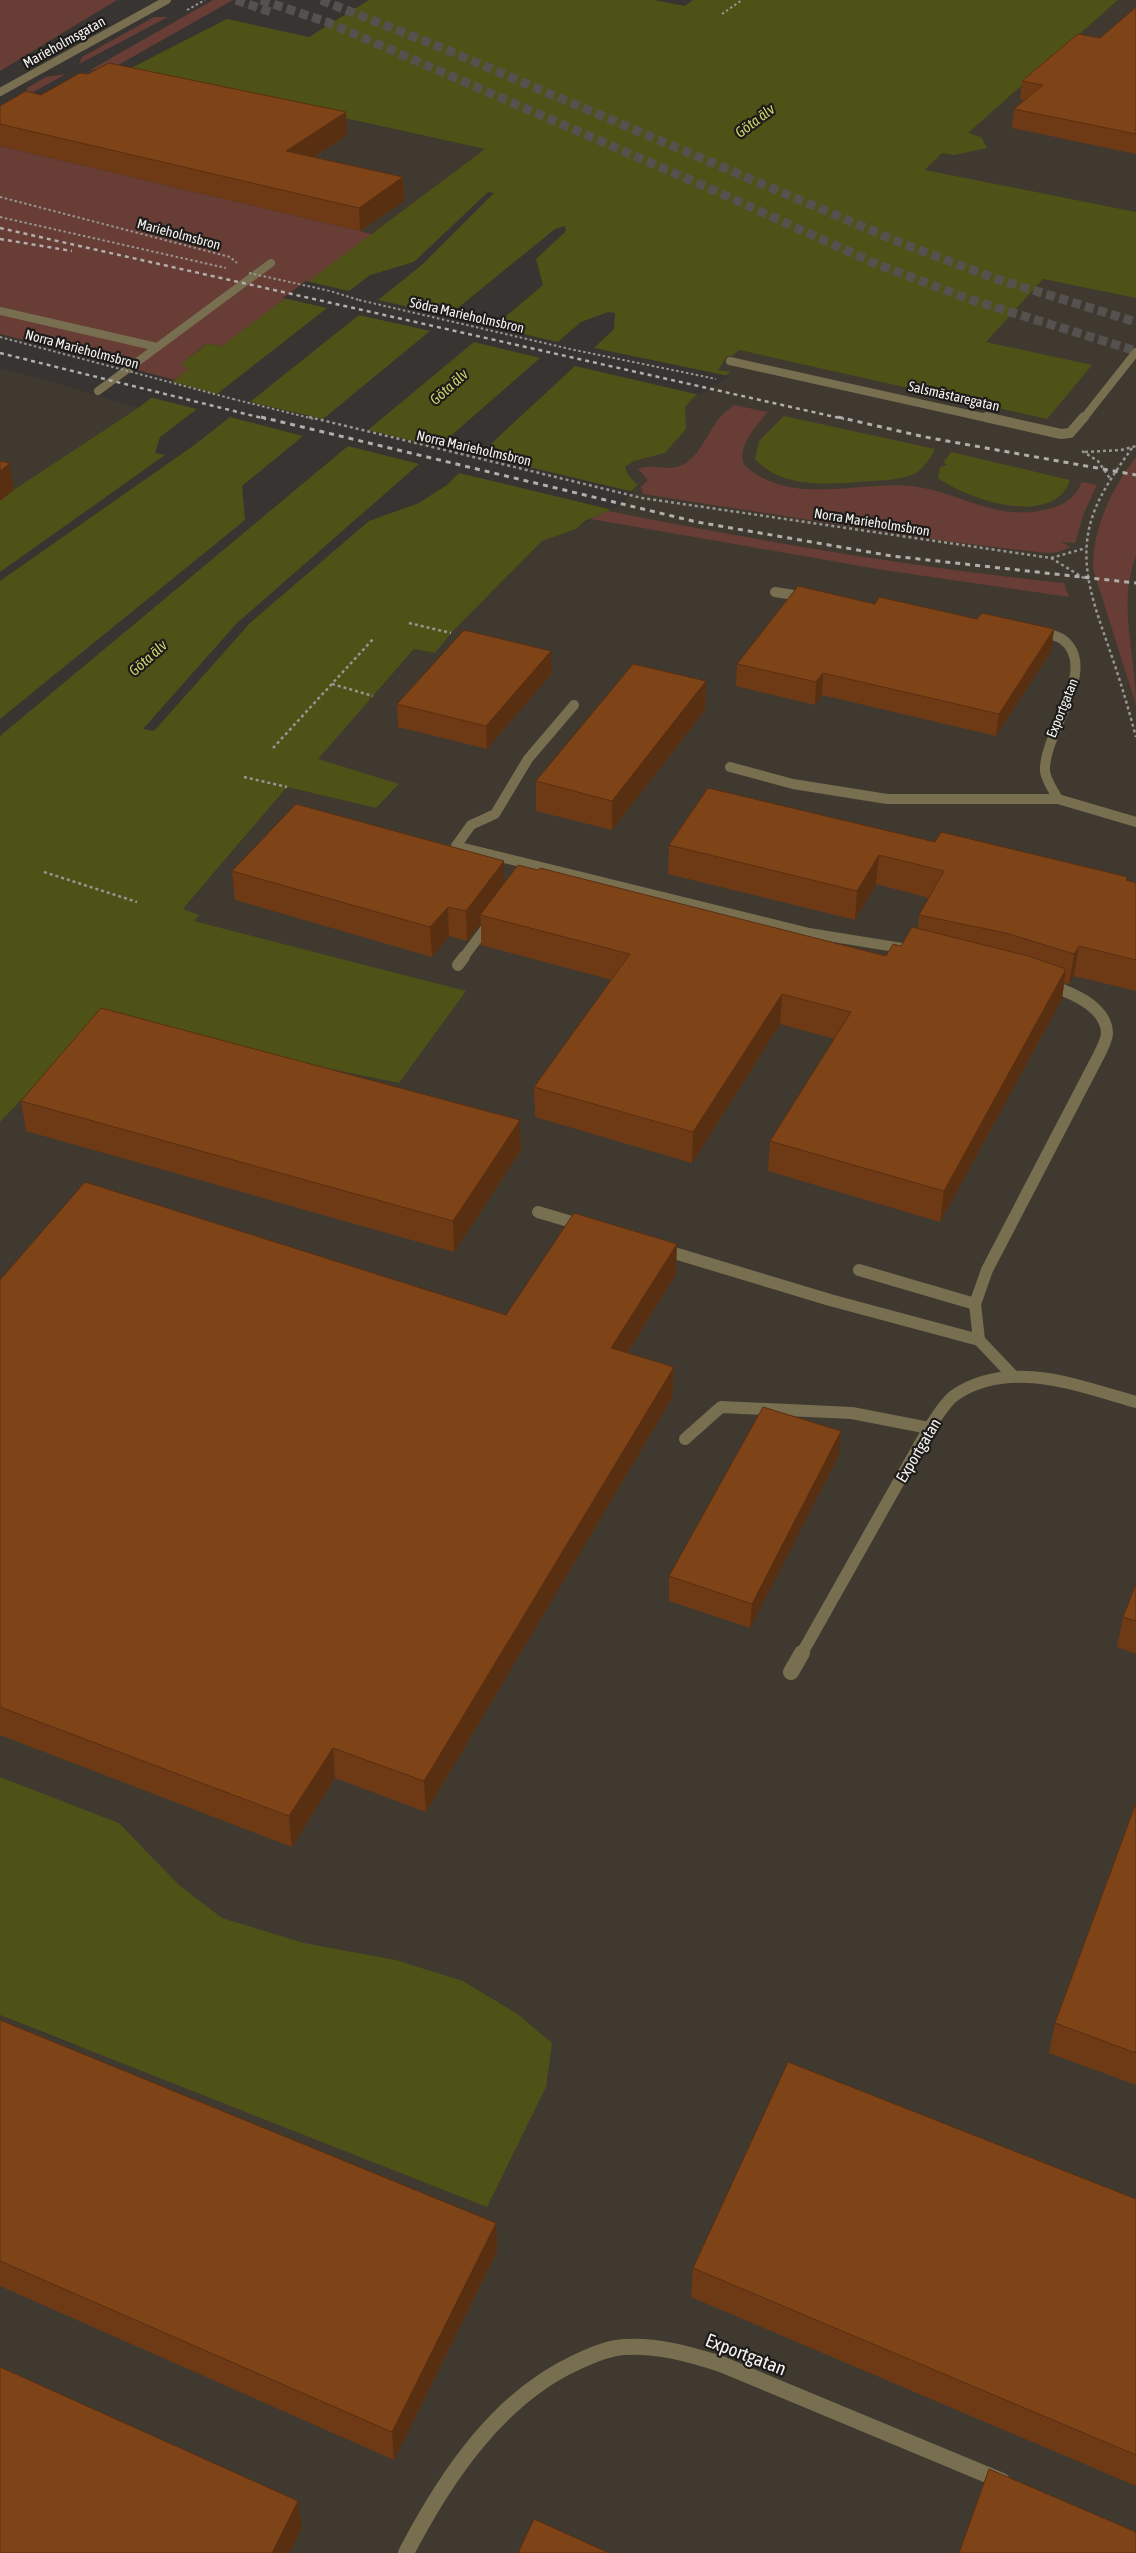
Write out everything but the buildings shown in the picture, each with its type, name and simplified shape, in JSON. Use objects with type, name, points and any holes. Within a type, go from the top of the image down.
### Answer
[{"type":"street","name":"Marieholmsgatan","points":[[0,92],[167,0]]},
{"type":"street","points":[[98,391],[271,263]]},
{"type":"street","points":[[0,310],[157,347]]},
{"type":"street","name":"Salsmästaregatan","points":[[730,361],[1060,434],[1070,433],[1076,427],[1136,352]]},
{"type":"street","points":[[775,592],[815,598]]},
{"type":"street","name":"Exportgatan","points":[[1022,629],[1051,634],[1066,641],[1076,656],[1077,678],[1047,745],[1045,772],[1058,799]]},
{"type":"street","points":[[574,705],[528,759],[495,814],[472,825],[456,846],[530,869],[809,933],[916,951]]},
{"type":"street","points":[[730,767],[793,784],[887,799],[1031,801],[1058,799],[1136,822]]},
{"type":"street","points":[[458,965],[498,911]]},
{"type":"street","points":[[978,1340],[976,1304],[987,1270],[1099,1055],[1107,1035],[1101,1014],[1074,994],[1035,981]]},
{"type":"street","points":[[538,1212],[594,1229]]},
{"type":"street","points":[[651,1246],[830,1300],[978,1340],[1014,1376]]},
{"type":"street","points":[[859,1270],[976,1304]]},
{"type":"street","name":"Exportgatan","points":[[791,1672],[929,1428],[953,1396],[975,1384],[1014,1376],[1057,1380],[1136,1402]]},
{"type":"street","points":[[685,1439],[721,1406],[826,1410],[894,1418],[929,1428]]},
{"type":"street","name":"Exportgatan","points":[[406,2553],[420,2524],[480,2442],[524,2394],[582,2358],[622,2347],[661,2347],[718,2363],[1018,2487]]},
{"type":"path","points":[[733,0],[741,1]]},
{"type":"path","points":[[722,14],[741,1]]},
{"type":"path","name":"Marieholmsbron","points":[[0,197],[230,257],[249,273],[330,291],[358,300]]},
{"type":"path","points":[[0,216],[231,269]]},
{"type":"path","name":"Södra Marieholmsbron","points":[[358,300],[570,349]]},
{"type":"path","name":"Norra Marieholmsbron","points":[[0,337],[204,392],[642,498],[792,519],[951,545],[1051,558]]},
{"type":"path","points":[[1075,450],[1110,452],[1136,446]]},
{"type":"path","points":[[1132,448],[1111,480],[1092,519],[1084,568],[1094,610],[1113,658],[1136,737]]},
{"type":"path","points":[[1084,452],[1102,465],[1111,480]]},
{"type":"path","points":[[1051,558],[1086,548]]},
{"type":"path","points":[[1051,558],[1087,580]]},
{"type":"path","points":[[409,623],[451,633]]},
{"type":"path","points":[[273,748],[374,638]]},
{"type":"path","points":[[332,684],[373,696]]},
{"type":"path","points":[[244,777],[287,787]]},
{"type":"path","points":[[44,872],[137,902]]},
{"type":"shaded area","points":[[0,0],[117,0],[0,71]]},
{"type":"shaded area","points":[[213,0],[233,0],[113,68],[90,70]]},
{"type":"shaded area","points":[[1118,0],[1136,0],[1136,212],[924,171],[942,153],[954,155],[967,134]]},
{"type":"shaded area","points":[[154,17],[168,17],[79,64],[82,57]]},
{"type":"shaded area","points":[[101,64],[485,149],[372,234],[0,146],[0,119]]},
{"type":"shaded area","points":[[66,74],[28,95],[26,93],[27,88],[46,77]]},
{"type":"shaded area","points":[[0,146],[372,234],[222,346],[206,344],[183,362],[189,369],[175,380],[0,334]]},
{"type":"shaded area","points":[[1043,279],[1136,298],[1136,2553],[0,2553],[0,2015],[73,2046],[552,2043],[519,2015],[463,1981],[396,1960],[304,1943],[222,1918],[179,1885],[119,1823],[0,1777],[0,1122],[97,1021],[399,1083],[466,991],[193,921],[199,915],[183,910],[287,787],[376,808],[399,785],[317,759],[415,649],[435,653],[453,631],[542,541],[576,529],[638,485],[628,475],[625,467],[634,461],[665,453],[685,429],[685,407],[694,397],[730,373],[718,370],[727,356],[732,356],[739,350],[1047,419],[985,342]]},
{"type":"shaded area","points":[[0,368],[70,387],[138,408],[0,499]]},
{"type":"shaded area","points":[[734,405],[768,412],[758,423],[745,444],[743,459],[745,466],[764,478],[783,486],[825,490],[890,485],[911,486],[929,489],[995,509],[1029,512],[1048,509],[1064,503],[1073,497],[1082,482],[1097,485],[1084,513],[1075,543],[1061,542],[1071,547],[1059,552],[1047,553],[952,542],[643,494],[641,487],[648,480],[638,469],[643,467],[669,468],[686,463],[697,453],[719,419]]},
{"type":"shaded area","points":[[1136,457],[1136,555],[1128,593],[1128,612],[1136,705],[1093,569],[1096,538],[1105,510],[1111,496]]},
{"type":"shaded area","points":[[608,511],[721,533],[835,552],[1007,577],[1064,583],[1069,597],[883,570],[591,519]]},
{"type":"water","name":"Göta älv","points":[[369,0],[654,0],[685,6],[693,0],[1118,0],[968,133],[981,137],[987,148],[954,155],[942,153],[925,170],[1136,212],[1136,298],[1043,279],[986,342],[1092,365],[1047,419],[739,350],[732,356],[727,356],[718,370],[731,372],[694,397],[685,407],[686,429],[665,453],[634,461],[625,467],[628,475],[638,485],[608,511],[585,521],[576,529],[542,541],[453,631],[435,653],[414,649],[318,759],[399,784],[376,808],[287,787],[183,909],[199,915],[194,921],[466,991],[399,1083],[97,1021],[0,1122],[0,499],[138,408],[189,369],[183,365],[183,362],[207,344],[222,346],[485,149],[127,70],[227,19],[309,37]]},
{"type":"water","points":[[784,416],[935,449],[919,471],[900,478],[825,484],[794,480],[766,469],[755,459],[759,441]]},
{"type":"water","points":[[951,452],[1070,480],[1061,495],[1047,503],[1029,506],[1008,505],[988,501],[968,494],[938,478],[940,467],[947,465],[944,462]]},
{"type":"water","points":[[0,1777],[119,1823],[179,1885],[222,1918],[304,1943],[396,1960],[463,1981],[519,2015],[552,2043],[546,2087],[487,2207],[0,2015]]},
{"type":"pier","points":[[488,192],[494,193],[423,264],[378,300],[448,316],[555,229],[565,226],[566,231],[536,259],[543,285],[493,327],[558,342],[581,322],[608,312],[615,313],[614,329],[594,348],[729,376],[700,395],[575,366],[479,455],[634,492],[613,510],[459,473],[447,485],[419,503],[369,521],[250,623],[154,731],[143,729],[237,623],[419,464],[348,446],[0,736],[0,719],[245,520],[242,486],[303,436],[230,417],[193,446],[0,581],[0,572],[165,455],[155,453],[160,437],[197,409],[149,397],[169,381],[217,394],[327,308],[283,298],[306,281],[349,291],[370,275],[414,262]],"holes":[[[359,315],[430,331],[323,419],[250,402]],[[474,342],[540,358],[438,447],[368,430]]]},
{"type":"tunnel","points":[[236,0],[271,12]]},
{"type":"tunnel","points":[[261,0],[327,22],[720,193],[874,263],[969,299],[1136,351]]},
{"type":"tunnel","points":[[321,0],[435,45],[906,245],[997,279],[1136,322]]},
{"type":"railway","points":[[0,228],[844,419]]},
{"type":"railway","points":[[0,239],[72,251]]},
{"type":"railway","points":[[0,353],[266,419]]},
{"type":"railway","points":[[261,417],[697,522],[892,556],[1136,583]]},
{"type":"railway","points":[[838,417],[925,437],[1136,475]]}]
